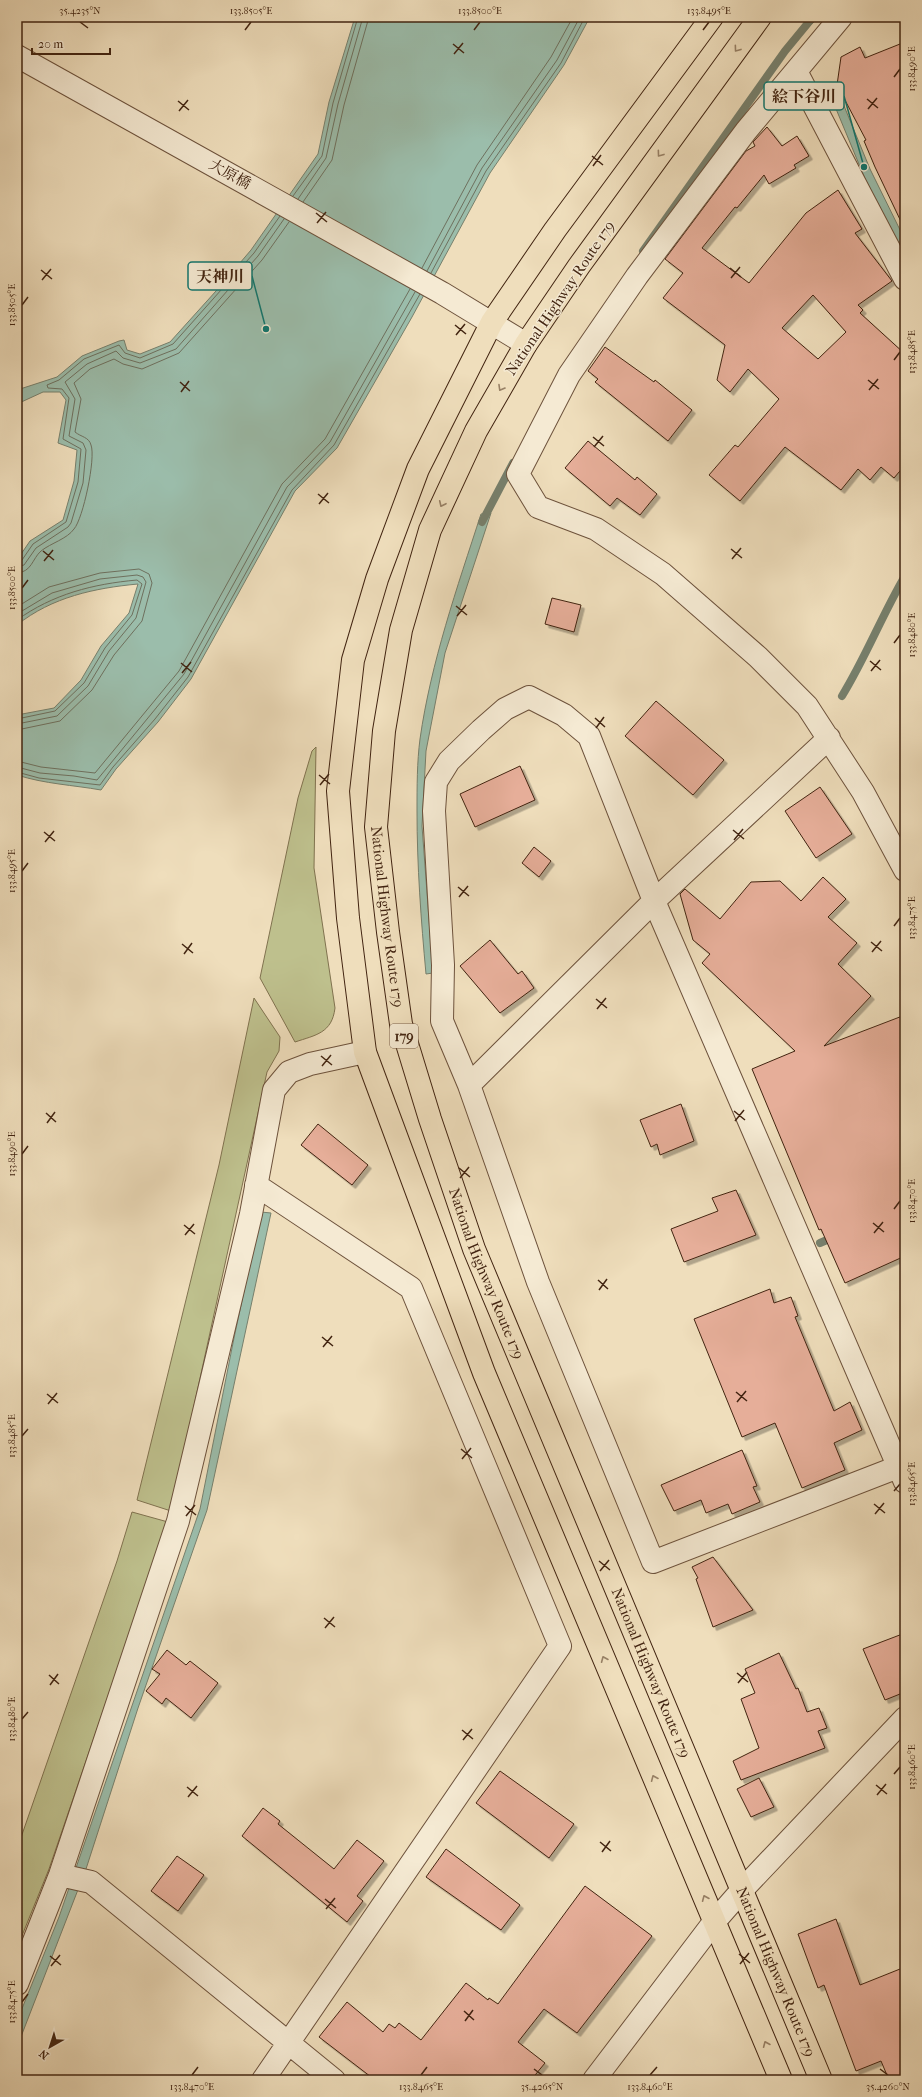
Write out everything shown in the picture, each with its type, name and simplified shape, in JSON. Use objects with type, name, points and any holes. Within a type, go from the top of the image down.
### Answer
[{"type":"highway","points":[[712,17],[560,224],[492,322],[418,468],[377,579],[353,660],[338,791],[348,918],[365,1052],[484,1373],[781,2080]]},
{"type":"highway","name":"National Highway Route 179","points":[[760,17],[579,266],[526,344],[476,431],[430,530],[401,630],[384,731],[376,827],[401,1024],[430,1119],[474,1249],[821,2080]]},
{"type":"street","points":[[841,17],[746,131],[637,276],[569,375],[518,474],[538,507],[596,529],[663,574],[758,657],[807,706],[863,792],[905,870]]},
{"type":"street","name":"大原橋","points":[[17,56],[442,292],[526,344]]},
{"type":"street","points":[[796,71],[905,279]]},
{"type":"street","points":[[529,697],[564,715],[588,736],[654,901],[902,1474],[653,1562],[538,1282],[469,1085],[442,1021],[443,965],[434,811],[436,782],[449,761],[505,709],[529,697]]},
{"type":"street","points":[[469,1085],[654,901],[829,738]]},
{"type":"street","points":[[17,1984],[60,1875],[178,1521],[256,1186],[274,1090],[289,1072],[310,1064],[365,1052]]},
{"type":"street","points":[[256,1186],[411,1288],[560,1646],[264,2080]]},
{"type":"street","points":[[594,2080],[714,1922],[742,1890],[905,1718]]},
{"type":"street","points":[[60,1875],[91,1882],[334,2080]]},
{"type":"green space","points":[[316,747],[314,868],[335,1008],[327,1028],[316,1035],[295,1042],[260,978],[298,798],[312,751]]},
{"type":"green space","points":[[254,998],[280,1037],[279,1051],[267,1072],[171,1511],[137,1500],[219,1165]]},
{"type":"green space","points":[[132,1512],[168,1522],[49,1869],[17,1948],[17,1849],[117,1561]]},
{"type":"water","points":[[355,17],[590,17],[564,65],[490,173],[412,317],[337,448],[295,491],[191,679],[158,722],[116,769],[101,790],[48,782],[17,775],[17,715],[54,708],[81,680],[101,646],[129,613],[138,584],[90,591],[59,601],[30,615],[17,625],[17,560],[30,541],[63,520],[74,481],[77,450],[58,443],[66,400],[60,392],[43,392],[17,404],[17,390],[57,377],[82,356],[119,341],[124,340],[127,350],[140,354],[170,342],[251,250],[318,154],[329,102]]},
{"type":"water","points":[[807,17],[820,17],[799,34]]},
{"type":"water","points":[[842,101],[870,169],[905,240],[905,260],[873,198],[834,104]]},
{"type":"water","points":[[491,513],[445,653],[426,751],[422,826],[433,973],[426,974],[418,852],[417,784],[420,739],[431,682],[454,597],[481,514]]},
{"type":"water","points":[[261,1212],[271,1213],[207,1510],[138,1708],[86,1869],[17,2047],[17,2021],[59,1917],[200,1509]]},
{"type":"building","points":[[905,42],[905,230],[875,167],[864,141],[866,140],[837,85],[841,57],[860,47],[865,58]]},
{"type":"building","points":[[767,127],[782,146],[797,136],[809,156],[794,165],[796,168],[769,184],[764,175],[737,208],[735,207],[702,248],[749,283],[806,213],[838,190],[862,229],[855,233],[892,281],[858,305],[863,310],[860,313],[905,354],[905,465],[894,478],[881,467],[870,480],[858,469],[841,490],[785,447],[740,501],[709,475],[735,445],[738,447],[779,399],[748,369],[730,392],[717,380],[725,345],[663,298],[683,273],[665,259],[746,151],[755,146],[753,142]],"holes":[[[813,295],[846,332],[818,359],[782,328]]]},
{"type":"building","points":[[605,347],[654,382],[655,380],[692,410],[668,441],[595,382],[598,379],[588,371]]},
{"type":"building","points":[[588,441],[635,480],[637,477],[657,494],[640,515],[617,498],[610,506],[565,468]]},
{"type":"building","points":[[552,598],[581,605],[574,632],[545,624]]},
{"type":"building","points":[[656,701],[724,760],[693,795],[625,736]]},
{"type":"building","points":[[520,766],[535,800],[475,827],[460,794]]},
{"type":"building","points":[[820,787],[852,834],[816,858],[785,811]]},
{"type":"building","points":[[534,847],[551,861],[539,877],[522,863]]},
{"type":"building","points":[[823,877],[846,899],[828,917],[857,943],[838,964],[871,996],[824,1046],[905,1015],[905,1256],[845,1283],[821,1229],[819,1230],[752,1069],[795,1051],[702,963],[710,954],[693,940],[680,894],[685,889],[720,919],[751,882],[780,881],[801,901]]},
{"type":"building","points":[[490,940],[518,974],[522,971],[534,988],[500,1013],[460,966]]},
{"type":"building","points":[[681,1104],[694,1141],[660,1155],[657,1144],[651,1147],[640,1120]]},
{"type":"building","points":[[318,1124],[368,1165],[352,1185],[301,1145]]},
{"type":"building","points":[[736,1190],[756,1235],[684,1262],[671,1229],[718,1211],[712,1198]]},
{"type":"building","points":[[770,1289],[774,1303],[791,1297],[798,1316],[795,1317],[834,1411],[850,1402],[862,1430],[834,1443],[845,1470],[802,1488],[775,1423],[742,1437],[694,1319]]},
{"type":"building","points":[[742,1450],[757,1486],[753,1487],[760,1502],[732,1514],[728,1504],[706,1513],[701,1500],[674,1511],[661,1485]]},
{"type":"building","points":[[713,1557],[753,1610],[713,1627],[696,1579],[698,1578],[692,1567]]},
{"type":"building","points":[[905,1633],[905,1692],[885,1700],[863,1649]]},
{"type":"building","points":[[167,1650],[186,1665],[190,1661],[218,1683],[191,1718],[166,1698],[162,1704],[146,1691],[160,1674],[152,1669]]},
{"type":"building","points":[[779,1653],[796,1689],[798,1688],[807,1712],[819,1708],[827,1728],[818,1731],[825,1748],[741,1780],[733,1761],[759,1748],[741,1699],[755,1693],[745,1669]]},
{"type":"building","points":[[500,1771],[574,1824],[549,1858],[476,1803]]},
{"type":"building","points":[[759,1778],[774,1807],[751,1817],[737,1789]]},
{"type":"building","points":[[263,1808],[280,1821],[278,1824],[334,1869],[357,1840],[384,1861],[357,1896],[363,1901],[347,1922],[242,1836]]},
{"type":"building","points":[[446,1849],[520,1905],[501,1930],[426,1877]]},
{"type":"building","points":[[177,1856],[204,1875],[178,1911],[151,1891]]},
{"type":"building","points":[[585,1886],[652,1936],[577,2033],[544,2009],[518,2042],[545,2063],[531,2080],[375,2080],[319,2037],[347,2002],[383,2032],[389,2024],[395,2028],[399,2023],[421,2040],[466,1983],[488,2000],[489,1998],[498,2004]]},
{"type":"building","points":[[836,1919],[860,1985],[905,1967],[905,2080],[889,2080],[881,2061],[856,2071],[824,1985],[818,1988],[798,1934]]},
{"type":"waterway","points":[[643,251],[785,51],[813,17]]},
{"type":"waterway","points":[[482,522],[513,463]]},
{"type":"waterway","points":[[842,696],[905,576]]},
{"type":"waterway","points":[[820,1243],[836,1236]]},
{"type":"place","name":"絵下谷川","points":[[864,167]]},
{"type":"place","name":"天神川","points":[[266,329]]}]
